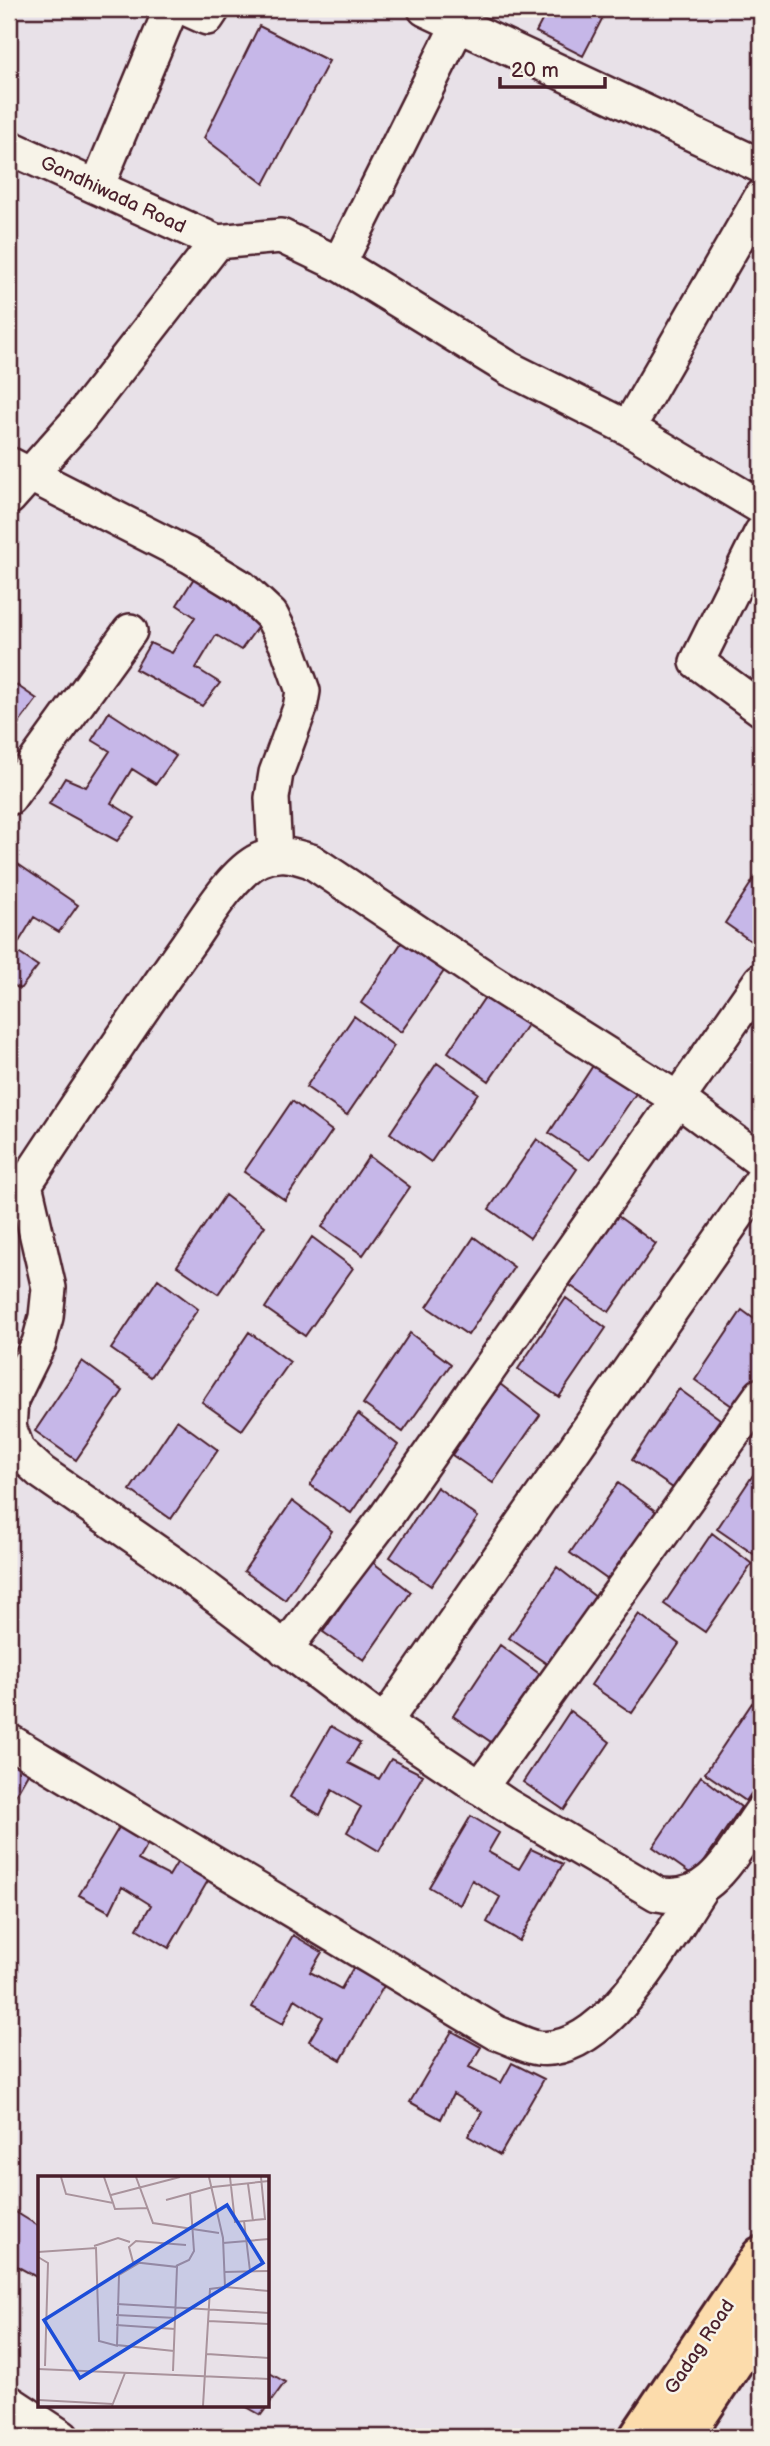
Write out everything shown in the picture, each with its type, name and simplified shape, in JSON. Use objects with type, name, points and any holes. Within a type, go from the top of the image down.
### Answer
[{"type":"highway","name":"Gadag Road","points":[[639,2437],[761,2256]]},
{"type":"highway","name":"Gadag Road","points":[[683,2437],[761,2321]]},
{"type":"street","points":[[97,187],[170,9]]},
{"type":"street","points":[[187,9],[208,19],[212,9]]},
{"type":"street","points":[[425,9],[462,17],[761,166]]},
{"type":"street","points":[[339,264],[462,17]]},
{"type":"street","name":"Gandhiwada Road","points":[[9,147],[217,242]]},
{"type":"street","points":[[628,428],[761,197]]},
{"type":"street","points":[[275,854],[272,798],[276,773],[300,708],[303,691],[288,646],[271,615],[242,587],[190,556],[15,479],[76,423],[217,242],[281,236],[339,264],[510,369],[628,428],[761,507]]},
{"type":"street","points":[[761,533],[697,662],[761,709]]},
{"type":"street","points":[[9,798],[130,631]]},
{"type":"street","points":[[699,1891],[675,1898],[657,1894],[480,1788],[384,1723],[171,1562],[41,1472],[18,1451],[9,1427],[10,1400],[39,1343],[46,1317],[49,1288],[17,1197],[125,1031],[225,892],[257,861],[275,854],[289,854],[311,861],[486,978],[676,1098],[761,1161]]},
{"type":"street","points":[[285,1649],[396,1504],[761,979]]},
{"type":"street","points":[[384,1723],[761,1181]]},
{"type":"street","points":[[480,1788],[761,1395]]},
{"type":"street","points":[[9,1741],[497,2033],[537,2048],[560,2046],[595,2028],[632,1993],[699,1891],[718,1872],[761,1812]]},
{"type":"street","points":[[9,2402],[62,2437]]},
{"type":"building","points":[[548,9],[587,9],[603,17],[583,56],[536,32]]},
{"type":"building","points":[[259,26],[329,61],[264,184],[204,138]]},
{"type":"building","points":[[194,578],[261,622],[241,650],[216,635],[196,668],[220,683],[202,706],[135,669],[150,643],[172,653],[195,617],[177,605]]},
{"type":"building","points":[[9,680],[37,699],[17,726],[9,721]]},
{"type":"building","points":[[109,712],[176,756],[156,784],[132,769],[111,803],[135,818],[117,841],[49,804],[65,778],[86,787],[110,751],[92,740]]},
{"type":"building","points":[[12,860],[78,905],[59,932],[34,917],[14,950],[38,966],[20,989],[9,983],[9,905],[12,899],[9,897],[9,865]]},
{"type":"building","points":[[761,868],[761,948],[725,923]]},
{"type":"building","points":[[408,933],[449,964],[401,1032],[361,1003]]},
{"type":"building","points":[[495,982],[535,1013],[489,1081],[448,1052]]},
{"type":"building","points":[[354,1016],[394,1046],[347,1115],[306,1087]]},
{"type":"building","points":[[596,1061],[637,1092],[590,1160],[549,1133]]},
{"type":"building","points":[[437,1063],[478,1093],[431,1162],[390,1133]]},
{"type":"building","points":[[292,1101],[332,1131],[285,1200],[244,1172]]},
{"type":"building","points":[[537,1139],[577,1169],[530,1238],[489,1209]]},
{"type":"building","points":[[369,1156],[410,1187],[363,1255],[322,1227]]},
{"type":"building","points":[[225,1195],[265,1226],[218,1294],[177,1266]]},
{"type":"building","points":[[615,1214],[656,1244],[609,1312],[568,1284]]},
{"type":"building","points":[[312,1237],[353,1268],[305,1336],[265,1308]]},
{"type":"building","points":[[474,1237],[514,1267],[468,1335],[427,1307]]},
{"type":"building","points":[[761,1269],[761,1284],[755,1279]]},
{"type":"building","points":[[158,1279],[198,1309],[151,1377],[111,1349]]},
{"type":"building","points":[[566,1298],[606,1328],[559,1397],[518,1369]]},
{"type":"building","points":[[742,1310],[761,1324],[761,1371],[735,1408],[695,1380]]},
{"type":"building","points":[[249,1332],[290,1362],[242,1430],[202,1402]]},
{"type":"building","points":[[410,1333],[451,1364],[403,1432],[363,1404]]},
{"type":"building","points":[[82,1361],[123,1391],[76,1460],[35,1431]]},
{"type":"building","points":[[500,1384],[540,1415],[493,1483],[452,1455]]},
{"type":"building","points":[[679,1389],[720,1419],[673,1488],[632,1460]]},
{"type":"building","points":[[358,1414],[398,1445],[351,1513],[310,1485]]},
{"type":"building","points":[[177,1420],[218,1450],[171,1519],[130,1490]]},
{"type":"building","points":[[761,1463],[761,1552],[758,1557],[717,1529]]},
{"type":"building","points":[[618,1483],[658,1513],[611,1582],[570,1553]]},
{"type":"building","points":[[437,1487],[478,1517],[431,1586],[390,1557]]},
{"type":"building","points":[[292,1501],[332,1531],[285,1600],[244,1571]]},
{"type":"building","points":[[712,1533],[752,1564],[705,1632],[664,1604]]},
{"type":"building","points":[[371,1561],[411,1592],[364,1660],[323,1632]]},
{"type":"building","points":[[557,1567],[597,1598],[550,1666],[509,1638]]},
{"type":"building","points":[[639,1614],[679,1644],[632,1713],[591,1685]]},
{"type":"building","points":[[500,1645],[541,1675],[494,1744],[453,1716]]},
{"type":"building","points":[[752,1703],[761,1709],[761,1779],[746,1801],[705,1773]]},
{"type":"building","points":[[570,1711],[610,1742],[564,1810],[523,1782]]},
{"type":"building","points":[[331,1726],[360,1743],[348,1763],[379,1779],[391,1759],[423,1775],[379,1851],[347,1832],[361,1807],[332,1790],[320,1815],[290,1797]]},
{"type":"building","points":[[9,1744],[37,1758],[9,1806]]},
{"type":"building","points":[[701,1776],[741,1807],[694,1876],[653,1847]]},
{"type":"building","points":[[471,1816],[499,1833],[488,1852],[519,1869],[531,1849],[563,1864],[519,1941],[487,1922],[500,1897],[472,1880],[460,1905],[429,1887]]},
{"type":"building","points":[[121,1824],[150,1840],[138,1860],[169,1876],[181,1856],[213,1872],[169,1948],[137,1929],[151,1905],[122,1887],[110,1912],[79,1895]]},
{"type":"building","points":[[293,1935],[322,1952],[310,1972],[341,1989],[353,1968],[385,1984],[341,2060],[309,2041],[323,2017],[295,1999],[283,2024],[252,2007]]},
{"type":"building","points":[[452,2031],[481,2047],[469,2067],[501,2083],[512,2063],[544,2079],[500,2155],[468,2136],[482,2112],[453,2094],[441,2119],[410,2102]]},
{"type":"building","points":[[9,2208],[38,2226],[38,2278],[9,2262]]},
{"type":"building","points":[[270,2373],[285,2382],[270,2402]]},
{"type":"building","points":[[249,2408],[266,2408],[261,2415]]}]
